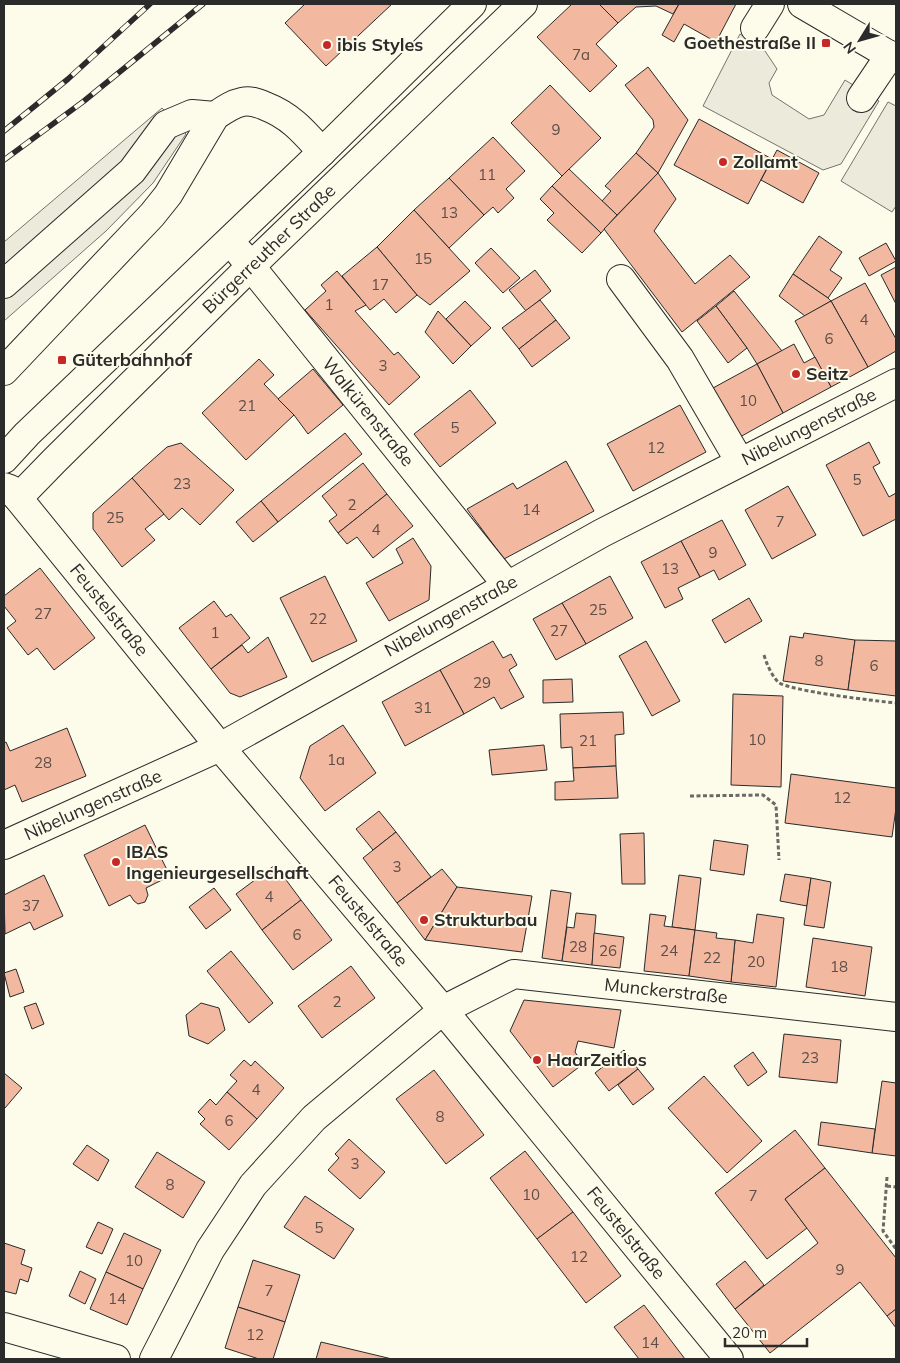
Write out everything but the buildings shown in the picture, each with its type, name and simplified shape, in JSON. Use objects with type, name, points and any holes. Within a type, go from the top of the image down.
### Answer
[{"type":"street","name":"Bürgerreuther Straße","points":[[4,459],[20,440],[322,152],[472,4]]},
{"type":"street","name":"Bürgerreuther Straße","points":[[11,493],[68,447],[251,266],[523,4]]},
{"type":"street","points":[[755,28],[770,4]]},
{"type":"street","points":[[802,4],[893,57],[861,98]]},
{"type":"street","points":[[4,371],[152,215],[168,195],[215,116],[227,107],[250,101],[280,112],[298,125],[322,152]]},
{"type":"street","points":[[4,284],[132,170],[166,125],[192,114],[215,116]]},
{"type":"street","name":"Walkürenstraße","points":[[230,240],[507,585]]},
{"type":"street","points":[[621,279],[680,359],[740,462]]},
{"type":"street","name":"Nibelungenstraße","points":[[4,845],[220,747],[602,533],[896,383]]},
{"type":"street","name":"Feustelstraße","points":[[11,493],[220,747],[444,1010],[729,1359]]},
{"type":"street","name":"Munckerstraße","points":[[154,1359],[210,1250],[253,1185],[314,1118],[444,1010],[514,974],[896,1017]]},
{"type":"street","points":[[4,1327],[116,1359]]},
{"type":"path","points":[[764,655],[770,671],[780,684],[831,695],[896,704]]},
{"type":"path","points":[[690,796],[763,795],[776,805],[779,860]]},
{"type":"path","points":[[887,1177],[883,1231],[896,1249]]},
{"type":"path","points":[[886,1186],[896,1187]]},
{"type":"shaded area","points":[[740,34],[765,51],[777,69],[769,83],[772,95],[809,119],[824,115],[845,80],[879,101],[841,164],[823,170],[703,106]]},
{"type":"shaded area","points":[[888,102],[896,106],[896,206],[892,212],[841,181]]},
{"type":"shaded area","points":[[162,108],[186,134],[153,183],[106,231],[4,321],[4,242]]},
{"type":"railway","points":[[4,131],[68,79],[150,4]]},
{"type":"railway","points":[[4,160],[84,101],[203,4]]},
{"type":"place","name":"Goethestraße II","points":[[826,43]]},
{"type":"place","name":"ibis Styles","points":[[327,45]]},
{"type":"place","name":"Zollamt","points":[[723,162]]},
{"type":"place","name":"Güterbahnhof","points":[[62,360]]},
{"type":"place","name":"Seitz","points":[[796,374]]},
{"type":"place","name":"IBAS Ingenieurgesellschaft","points":[[116,862]]},
{"type":"place","name":"Strukturbau","points":[[424,920]]},
{"type":"place","name":"HaarZeitlos","points":[[537,1060]]}]
